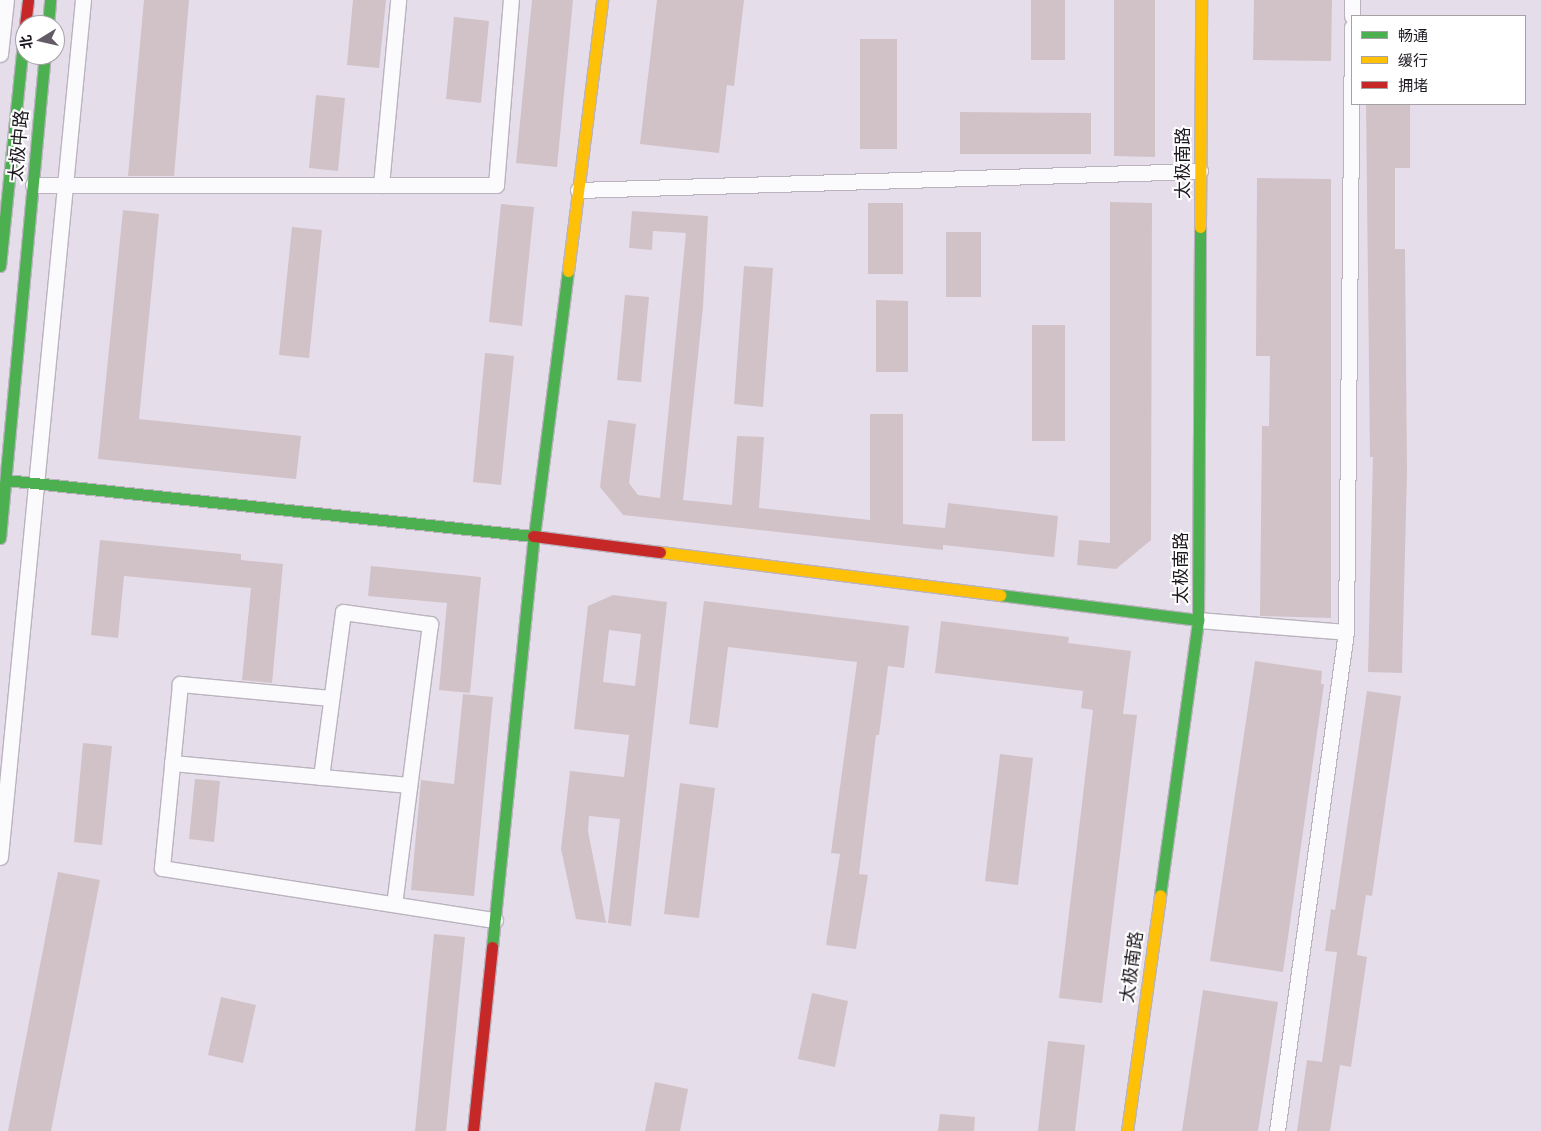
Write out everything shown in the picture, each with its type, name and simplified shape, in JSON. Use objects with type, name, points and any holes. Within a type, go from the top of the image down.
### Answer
[{"type":"street","points":[[0,54],[6,0]]},
{"type":"street","name":"太极中路","points":[[26,15],[28,0]]},
{"type":"street","points":[[49,15],[50,0]]},
{"type":"street","points":[[0,856],[83,0]]},
{"type":"street","points":[[381,185],[398,0]]},
{"type":"street","points":[[33,185],[496,185],[511,0]]},
{"type":"street","points":[[473,1131],[534,536],[602,0]]},
{"type":"street","name":"太极南路","points":[[1127,1131],[1198,620],[1201,0]]},
{"type":"street","points":[[1352,0],[1352,15]]},
{"type":"street","name":"太极中路","points":[[0,266],[21,65]]},
{"type":"street","name":"太极中路","points":[[0,538],[3,481],[44,65]]},
{"type":"street","points":[[1276,1131],[1346,632],[1351,105]]},
{"type":"street","points":[[578,190],[1200,171]]},
{"type":"street","points":[[3,481],[37,483],[534,536],[1198,620],[1346,632]]},
{"type":"street","points":[[321,777],[343,612],[430,624],[394,904]]},
{"type":"street","points":[[332,698],[180,684],[162,868],[495,920]]},
{"type":"street","points":[[172,763],[410,785]]},
{"type":"building","points":[[144,0],[189,0],[174,176],[128,176]]},
{"type":"building","points":[[353,0],[386,0],[379,68],[347,65]]},
{"type":"building","points":[[532,0],[573,0],[557,167],[516,163]]},
{"type":"building","points":[[657,0],[744,0],[734,86],[727,85],[719,153],[640,144]]},
{"type":"building","points":[[1031,0],[1065,0],[1065,60],[1031,60]]},
{"type":"building","points":[[1114,0],[1155,0],[1155,157],[1114,156]]},
{"type":"building","points":[[1254,0],[1332,0],[1331,61],[1253,60]]},
{"type":"building","points":[[454,17],[489,21],[481,103],[446,99]]},
{"type":"building","points":[[860,39],[897,39],[897,149],[860,149]]},
{"type":"building","points":[[316,95],[345,98],[338,171],[309,168]]},
{"type":"building","points":[[1366,105],[1410,105],[1410,168],[1395,168],[1395,249],[1405,249],[1407,471],[1402,673],[1368,672],[1373,457],[1370,457]]},
{"type":"building","points":[[960,112],[1091,113],[1091,154],[960,154]]},
{"type":"building","points":[[1257,178],[1331,179],[1331,618],[1260,616],[1262,426],[1269,426],[1270,356],[1256,356]]},
{"type":"building","points":[[1110,202],[1152,203],[1151,540],[1116,569],[1077,565],[1079,540],[1110,543]]},
{"type":"building","points":[[868,203],[903,203],[903,274],[868,274]]},
{"type":"building","points":[[501,204],[534,207],[522,326],[489,322]]},
{"type":"building","points":[[123,210],[159,214],[139,419],[301,436],[296,479],[98,459]]},
{"type":"building","points":[[632,211],[708,216],[703,307],[683,500],[732,505],[737,436],[764,437],[759,508],[870,520],[870,414],[903,414],[903,524],[945,528],[948,503],[1058,516],[1054,557],[943,545],[943,550],[623,515],[600,487],[608,420],[636,424],[629,483],[638,495],[660,498],[686,233],[653,231],[652,250],[629,248]]},
{"type":"building","points":[[292,227],[322,230],[309,358],[279,355]]},
{"type":"building","points":[[946,232],[981,232],[981,297],[946,297]]},
{"type":"building","points":[[744,266],[773,268],[763,407],[734,404]]},
{"type":"building","points":[[625,295],[649,297],[641,382],[617,380]]},
{"type":"building","points":[[876,300],[908,301],[908,372],[876,372]]},
{"type":"building","points":[[1032,325],[1065,325],[1065,441],[1032,441]]},
{"type":"building","points":[[485,353],[514,356],[501,485],[473,482]]},
{"type":"building","points":[[100,540],[241,554],[241,560],[283,564],[272,683],[242,680],[251,588],[124,576],[118,638],[91,635]]},
{"type":"building","points":[[371,566],[481,577],[470,693],[439,690],[447,603],[368,596]]},
{"type":"building","points":[[613,595],[667,602],[631,926],[608,923],[620,819],[589,816],[588,831],[606,923],[576,919],[561,849],[570,771],[624,777],[629,735],[574,729],[588,606]],"holes":[[[609,630],[641,634],[635,686],[603,682]]]},
{"type":"building","points":[[704,601],[909,626],[904,668],[888,666],[879,735],[876,735],[859,874],[868,875],[856,949],[826,945],[840,854],[831,853],[857,662],[728,647],[718,728],[689,724]]},
{"type":"building","points":[[941,621],[1069,637],[1068,643],[1131,651],[1123,714],[1137,715],[1102,1003],[1059,998],[1093,710],[1081,708],[1083,691],[935,673]]},
{"type":"building","points":[[1255,661],[1322,671],[1321,684],[1324,684],[1283,972],[1210,961]]},
{"type":"building","points":[[1367,691],[1401,696],[1372,896],[1366,895],[1357,955],[1367,957],[1351,1067],[1340,1065],[1330,1131],[1297,1131],[1307,1060],[1322,1062],[1337,952],[1325,951],[1331,909],[1335,910]]},
{"type":"building","points":[[463,694],[493,697],[474,896],[411,890],[421,780],[454,784]]},
{"type":"building","points":[[83,743],[112,746],[102,845],[74,842]]},
{"type":"building","points":[[1000,754],[1033,758],[1018,885],[985,881]]},
{"type":"building","points":[[195,779],[220,781],[214,842],[189,839]]},
{"type":"building","points":[[680,783],[715,788],[699,918],[664,914]]},
{"type":"building","points":[[58,872],[100,880],[51,1131],[8,1131]]},
{"type":"building","points":[[434,934],[465,937],[446,1131],[415,1131]]},
{"type":"building","points":[[1203,990],[1278,1002],[1258,1131],[1182,1131]]},
{"type":"building","points":[[812,993],[848,1001],[835,1067],[798,1059]]},
{"type":"building","points":[[221,997],[256,1005],[243,1063],[208,1055]]},
{"type":"building","points":[[1048,1041],[1085,1045],[1075,1131],[1038,1131]]},
{"type":"building","points":[[655,1082],[688,1089],[680,1131],[645,1131]]},
{"type":"building","points":[[940,1114],[975,1117],[974,1131],[938,1131]]},
{"type":"traffic: fast","points":[[49,15],[50,0]]},
{"type":"traffic: fast","points":[[0,266],[21,65]]},
{"type":"traffic: fast","points":[[0,538],[44,65]]},
{"type":"traffic: fast","points":[[1160,895],[1198,620],[1200,227]]},
{"type":"traffic: fast","points":[[492,947],[534,536],[568,271]]},
{"type":"traffic: fast","points":[[6,480],[533,536]]},
{"type":"traffic: fast","points":[[1000,595],[1198,620]]},
{"type":"traffic: slow","points":[[568,271],[602,0]]},
{"type":"traffic: slow","points":[[1200,227],[1201,0]]},
{"type":"traffic: slow","points":[[660,552],[1000,595]]},
{"type":"traffic: slow","points":[[1127,1131],[1160,895]]},
{"type":"traffic: jam","points":[[26,15],[28,0]]},
{"type":"traffic: jam","points":[[533,536],[660,552]]},
{"type":"traffic: jam","points":[[473,1131],[492,947]]}]
